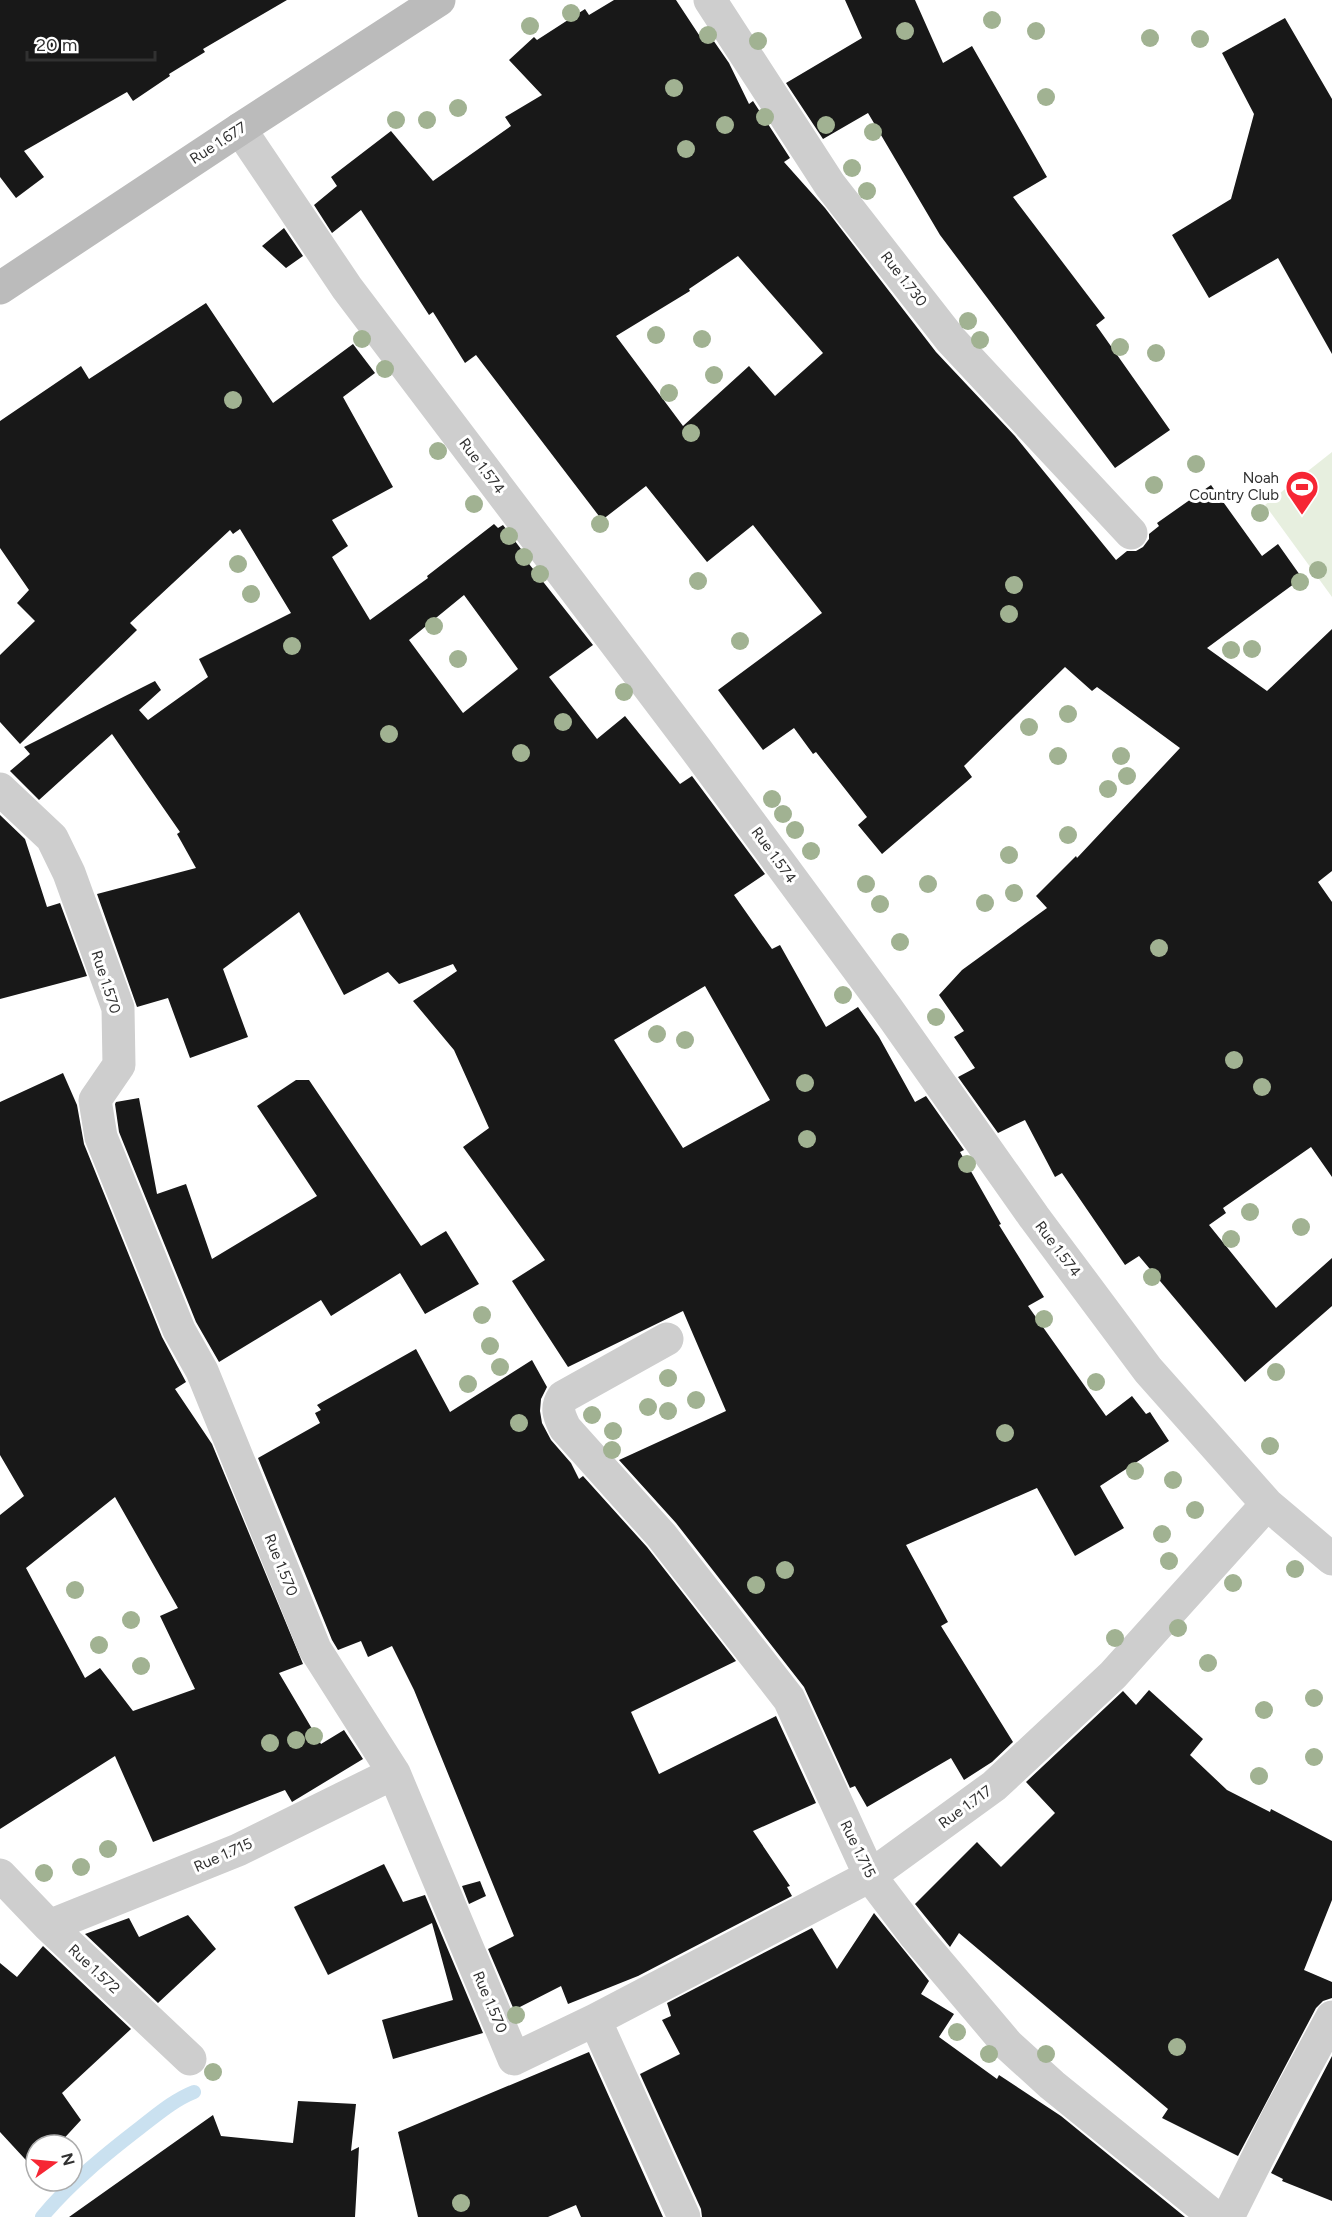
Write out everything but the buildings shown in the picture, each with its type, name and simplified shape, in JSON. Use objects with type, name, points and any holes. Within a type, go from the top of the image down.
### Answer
[{"type":"main road","name":"Rue 1.677","points":[[0,288],[439,0]]},
{"type":"street","name":"Rue 1.730","points":[[710,0],[830,184],[951,340],[1131,533]]},
{"type":"street","name":"Rue 1.574","points":[[240,129],[347,288],[716,777],[886,1007],[1041,1227],[1148,1370],[1267,1504],[1332,1559]]},
{"type":"street","name":"Rue 1.570","points":[[0,789],[52,838],[69,873],[118,1008],[119,1065],[95,1100],[101,1137],[179,1330],[202,1371],[315,1649],[394,1773],[514,2059],[595,2020]]},
{"type":"street","name":"Rue 1.715","points":[[667,1340],[563,1398],[559,1404],[558,1414],[565,1428],[661,1535],[789,1699],[870,1876],[914,1934],[1008,2045],[1052,2085],[1215,2217]]},
{"type":"street","name":"Rue 1.717","points":[[595,2020],[870,1876],[994,1786],[1113,1675],[1267,1504]]},
{"type":"street","name":"Rue 1.715","points":[[49,1926],[238,1850],[394,1773]]},
{"type":"street","name":"Rue 1.572","points":[[0,1875],[49,1926],[190,2059]]},
{"type":"street","points":[[1228,2217],[1279,2115],[1332,2017]]},
{"type":"street","points":[[595,2020],[684,2217]]},
{"type":"green space","name":"Noah Country Club","points":[[1332,452],[1332,597],[1265,505]]},
{"type":"waterway","points":[[42,2217],[64,2192],[102,2158],[166,2108],[194,2092]]},
{"type":"place","name":"Noah Country Club","points":[[1302,516]]}]
